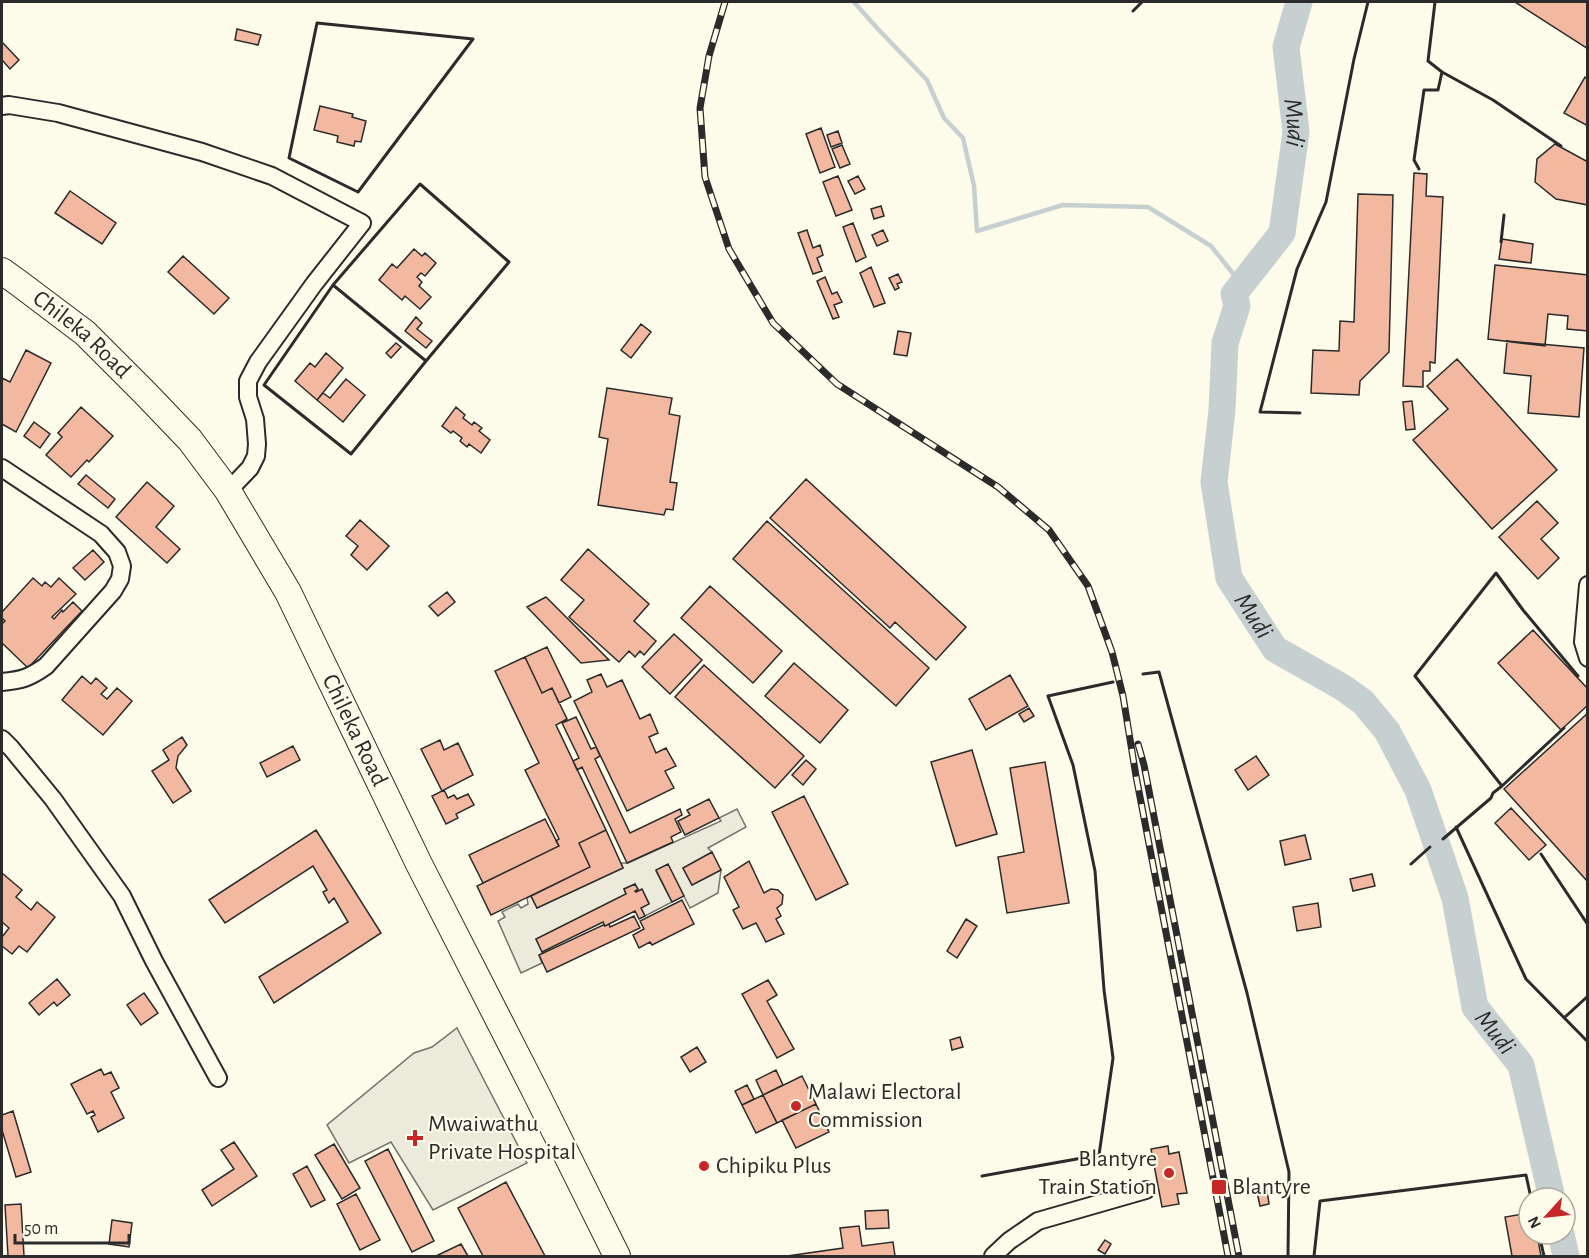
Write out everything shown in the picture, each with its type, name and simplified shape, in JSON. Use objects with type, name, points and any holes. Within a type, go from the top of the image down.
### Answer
[{"type":"highway","name":"Chileka Road","points":[[2,272],[85,333],[190,440],[228,491],[288,592],[419,864],[529,1078],[617,1257]]},
{"type":"highway","points":[[2,288],[107,372],[155,419],[218,497],[274,591],[406,865],[604,1257]]},
{"type":"street","points":[[2,106],[9,105],[58,113],[202,152],[272,176],[362,223],[314,284],[258,362],[248,381],[248,397],[255,419],[257,444],[255,456],[250,468],[228,491]]},
{"type":"street","points":[[2,468],[101,534],[117,552],[122,566],[120,579],[113,591],[46,666],[33,675],[17,680],[2,681]]},
{"type":"street","points":[[1587,585],[1583,642],[1587,658]]},
{"type":"street","points":[[2,739],[53,799],[122,896],[154,961],[218,1078]]},
{"type":"street","points":[[993,1257],[1009,1241],[1038,1221],[1146,1190]]},
{"type":"shaded area","points":[[737,809],[746,827],[708,848],[712,852],[683,868],[692,885],[721,870],[718,893],[690,908],[668,865],[656,871],[672,902],[645,916],[641,908],[649,903],[642,890],[636,892],[635,884],[624,889],[626,894],[536,939],[543,953],[539,955],[542,963],[521,973],[498,921],[505,917],[502,912],[518,904],[521,908],[528,904],[527,898],[531,896],[537,908],[623,868],[621,863],[628,863],[721,821],[719,818]]},
{"type":"shaded area","points":[[457,1028],[527,1163],[433,1210],[391,1142],[349,1163],[327,1125],[414,1053],[432,1047]]},
{"type":"building","points":[[1515,2],[1588,2],[1588,49]]},
{"type":"building","points":[[237,29],[261,35],[258,45],[235,40]]},
{"type":"building","points":[[2,42],[19,60],[10,69],[2,60]]},
{"type":"building","points":[[1585,77],[1588,79],[1588,126],[1564,113]]},
{"type":"building","points":[[320,106],[353,114],[352,117],[366,121],[361,142],[355,141],[354,146],[337,142],[338,136],[314,130]]},
{"type":"building","points":[[821,128],[835,167],[820,173],[806,134]]},
{"type":"building","points":[[838,131],[842,143],[831,147],[827,135]]},
{"type":"building","points":[[1555,144],[1588,162],[1588,205],[1556,199],[1535,182],[1537,159]]},
{"type":"building","points":[[842,145],[850,164],[840,168],[832,149]]},
{"type":"building","points":[[1414,173],[1427,174],[1426,196],[1443,197],[1435,363],[1430,362],[1430,371],[1423,371],[1423,387],[1403,386]]},
{"type":"building","points":[[838,176],[852,210],[836,216],[823,182]]},
{"type":"building","points":[[858,176],[865,189],[855,194],[848,181]]},
{"type":"building","points":[[70,191],[116,223],[102,244],[55,213]]},
{"type":"building","points":[[1358,194],[1393,195],[1389,352],[1360,381],[1359,395],[1311,393],[1313,350],[1339,351],[1340,321],[1354,322]]},
{"type":"building","points":[[881,206],[884,216],[874,219],[871,209]]},
{"type":"building","points":[[853,223],[866,257],[856,262],[843,227]]},
{"type":"building","points":[[807,230],[813,248],[820,245],[823,255],[817,258],[822,271],[813,274],[798,233]]},
{"type":"building","points":[[883,230],[888,241],[877,246],[872,235]]},
{"type":"building","points":[[1502,239],[1533,244],[1531,263],[1499,259]]},
{"type":"building","points":[[414,249],[422,256],[425,253],[436,263],[425,276],[421,273],[417,277],[422,282],[419,286],[431,297],[420,309],[405,296],[402,300],[379,280],[392,264],[397,268]]},
{"type":"building","points":[[183,256],[229,298],[214,314],[168,272]]},
{"type":"building","points":[[1495,265],[1588,275],[1588,331],[1567,329],[1568,316],[1548,314],[1545,346],[1488,339]]},
{"type":"building","points":[[871,267],[885,303],[874,307],[860,273]]},
{"type":"building","points":[[898,274],[902,282],[897,284],[899,288],[895,290],[889,278]]},
{"type":"building","points":[[825,277],[832,294],[837,292],[842,302],[834,305],[839,317],[833,319],[817,281]]},
{"type":"building","points":[[416,317],[422,323],[417,329],[432,341],[426,348],[405,331]]},
{"type":"building","points":[[641,324],[651,332],[631,358],[621,350]]},
{"type":"building","points":[[898,331],[911,333],[907,356],[894,354]]},
{"type":"building","points":[[1507,341],[1584,348],[1579,417],[1528,413],[1531,376],[1504,373]]},
{"type":"building","points":[[396,343],[401,347],[391,358],[386,353]]},
{"type":"building","points":[[26,350],[51,363],[16,432],[2,424],[2,378],[10,382]]},
{"type":"building","points":[[326,353],[343,368],[317,400],[295,381],[310,363],[315,367]]},
{"type":"building","points":[[1457,359],[1557,470],[1492,529],[1413,440],[1448,409],[1427,386]]},
{"type":"building","points":[[346,379],[365,395],[343,422],[317,400],[323,393],[330,398]]},
{"type":"building","points":[[607,388],[672,398],[669,414],[680,416],[670,482],[677,483],[673,510],[666,509],[664,515],[598,505],[608,439],[599,437]]},
{"type":"building","points":[[1412,401],[1415,429],[1406,430],[1403,402]]},
{"type":"building","points":[[81,407],[113,436],[89,462],[87,460],[71,477],[46,455],[62,437],[58,433]]},
{"type":"building","points":[[456,407],[465,415],[463,418],[472,425],[474,422],[482,428],[479,431],[490,440],[481,453],[469,444],[467,447],[460,441],[462,438],[442,426]]},
{"type":"building","points":[[34,422],[50,434],[40,448],[24,436]]},
{"type":"building","points":[[86,475],[115,499],[108,508],[78,484]]},
{"type":"building","points":[[806,479],[966,627],[936,660],[895,622],[890,628],[770,518]]},
{"type":"building","points":[[147,482],[174,506],[156,527],[180,549],[167,563],[116,517]]},
{"type":"building","points":[[1537,501],[1558,523],[1541,539],[1559,558],[1538,579],[1499,537]]},
{"type":"building","points":[[360,520],[389,546],[367,570],[351,555],[358,546],[346,536]]},
{"type":"building","points":[[767,521],[929,668],[896,706],[733,559]]},
{"type":"building","points":[[588,549],[649,604],[634,621],[656,641],[644,655],[640,651],[635,657],[629,651],[619,662],[569,617],[584,600],[561,580]]},
{"type":"building","points":[[93,550],[104,562],[85,580],[73,568]]},
{"type":"building","points":[[33,578],[42,586],[45,582],[51,587],[59,578],[76,594],[52,617],[54,619],[73,602],[82,611],[28,668],[2,643],[2,622],[5,621],[2,618],[2,612]]},
{"type":"building","points":[[710,586],[782,651],[753,683],[681,618]]},
{"type":"building","points":[[447,592],[455,602],[438,616],[429,606]]},
{"type":"building","points":[[546,597],[609,660],[581,663],[527,607]]},
{"type":"building","points":[[1533,630],[1588,689],[1588,705],[1561,730],[1498,663]]},
{"type":"building","points":[[674,634],[702,660],[670,694],[642,667]]},
{"type":"building","points":[[547,647],[571,697],[559,703],[552,688],[542,693],[525,657]]},
{"type":"building","points":[[525,657],[542,693],[552,688],[567,719],[556,725],[606,830],[579,843],[590,867],[491,915],[477,886],[559,846],[556,841],[559,839],[525,770],[539,763],[495,671]]},
{"type":"building","points":[[794,663],[848,710],[820,743],[765,696]]},
{"type":"building","points":[[704,665],[804,756],[775,788],[675,697]]},
{"type":"building","points":[[601,674],[607,687],[622,680],[640,719],[650,714],[658,733],[649,737],[656,753],[666,748],[676,766],[665,771],[674,788],[627,811],[574,701],[592,692],[587,680]]},
{"type":"building","points":[[1010,675],[1028,706],[986,730],[969,699]]},
{"type":"building","points":[[82,676],[91,684],[96,678],[107,688],[101,694],[107,699],[117,688],[132,701],[103,735],[62,700]]},
{"type":"building","points":[[1029,708],[1034,716],[1024,722],[1019,714]]},
{"type":"building","points":[[1588,713],[1588,882],[1504,789]]},
{"type":"building","points":[[576,717],[591,749],[596,747],[600,756],[595,759],[630,833],[680,809],[682,815],[675,819],[681,832],[671,837],[673,842],[627,863],[582,767],[577,770],[573,761],[579,758],[562,723]]},
{"type":"building","points":[[182,737],[187,745],[178,756],[176,768],[191,791],[173,803],[152,771],[169,760],[163,750]]},
{"type":"building","points":[[440,740],[444,750],[458,743],[473,775],[442,791],[421,749]]},
{"type":"building","points":[[293,746],[300,760],[267,777],[260,763]]},
{"type":"building","points":[[972,750],[997,834],[956,846],[931,762]]},
{"type":"building","points":[[1256,756],[1269,775],[1248,790],[1235,770]]},
{"type":"building","points":[[806,760],[816,769],[803,785],[792,775]]},
{"type":"building","points":[[1045,762],[1069,903],[1007,913],[998,857],[1024,852],[1010,768]]},
{"type":"building","points":[[444,790],[448,798],[454,795],[457,799],[468,794],[474,805],[456,814],[458,818],[446,824],[432,796]]},
{"type":"building","points":[[804,796],[848,884],[816,900],[772,812]]},
{"type":"building","points":[[709,799],[719,818],[685,835],[678,821],[690,815],[687,810]]},
{"type":"building","points":[[1511,808],[1546,845],[1529,860],[1495,823]]},
{"type":"building","points":[[545,819],[559,846],[483,883],[469,855]]},
{"type":"building","points":[[316,830],[381,933],[274,1003],[259,977],[348,922],[334,898],[329,903],[323,892],[327,890],[313,866],[225,923],[209,900]]},
{"type":"building","points":[[606,830],[623,868],[537,908],[531,896],[590,867],[579,843]]},
{"type":"building","points":[[1305,835],[1311,859],[1285,865],[1280,841]]},
{"type":"building","points":[[712,852],[721,870],[692,885],[683,868]]},
{"type":"building","points":[[749,861],[764,893],[771,889],[778,890],[783,895],[782,904],[777,908],[781,916],[776,919],[784,934],[766,942],[756,923],[743,929],[733,910],[739,907],[724,877]]},
{"type":"building","points":[[668,864],[684,896],[672,902],[656,870]]},
{"type":"building","points":[[2,873],[22,890],[16,897],[31,910],[37,902],[55,917],[27,952],[19,946],[12,954],[2,946],[2,937],[9,928],[2,922]]},
{"type":"building","points":[[1372,874],[1375,886],[1353,891],[1350,879]]},
{"type":"building","points":[[635,884],[638,889],[635,891],[642,889],[649,904],[641,908],[645,916],[639,919],[635,911],[605,926],[603,922],[542,952],[536,939],[626,894],[624,889]]},
{"type":"building","points":[[682,900],[694,924],[652,945],[650,942],[639,948],[633,935],[644,929],[640,921]]},
{"type":"building","points":[[1318,903],[1321,927],[1297,931],[1293,907]]},
{"type":"building","points":[[634,916],[640,928],[547,972],[539,955],[603,925],[609,924],[610,927]]},
{"type":"building","points":[[966,919],[977,926],[957,958],[947,951]]},
{"type":"building","points":[[57,979],[70,995],[57,1006],[54,1002],[39,1015],[29,1003]]},
{"type":"building","points":[[768,980],[777,995],[767,1001],[794,1049],[777,1058],[742,994]]},
{"type":"building","points":[[144,993],[158,1013],[141,1025],[127,1005]]},
{"type":"building","points":[[960,1037],[963,1047],[952,1050],[950,1040]]},
{"type":"building","points":[[697,1047],[706,1062],[690,1072],[681,1057]]},
{"type":"building","points":[[101,1069],[104,1075],[111,1072],[119,1088],[111,1092],[124,1118],[98,1132],[91,1117],[95,1115],[93,1111],[87,1114],[71,1084]]},
{"type":"building","points":[[776,1070],[783,1085],[763,1095],[756,1080]]},
{"type":"building","points":[[802,1076],[816,1104],[777,1123],[763,1095]]},
{"type":"building","points":[[747,1085],[754,1099],[742,1105],[735,1091]]},
{"type":"building","points":[[763,1095],[777,1123],[756,1133],[742,1105]]},
{"type":"building","points":[[816,1104],[829,1132],[796,1148],[782,1120]]},
{"type":"building","points":[[13,1111],[31,1172],[16,1177],[2,1130],[2,1115]]},
{"type":"building","points":[[234,1142],[257,1176],[212,1206],[202,1190],[234,1169],[221,1150]]},
{"type":"building","points":[[334,1144],[360,1188],[342,1199],[315,1155]]},
{"type":"building","name":"Blantyre Train Station","points":[[1168,1146],[1169,1154],[1179,1152],[1187,1193],[1177,1194],[1179,1204],[1162,1207],[1151,1149]]},
{"type":"building","points":[[388,1149],[434,1241],[412,1252],[365,1161]]},
{"type":"building","points":[[307,1166],[325,1200],[311,1207],[293,1174]]},
{"type":"building","points":[[506,1182],[545,1256],[483,1256],[458,1208]]},
{"type":"building","points":[[1267,1190],[1269,1204],[1260,1206],[1257,1192]]},
{"type":"building","points":[[356,1194],[380,1240],[360,1250],[337,1204]]},
{"type":"building","points":[[21,1204],[24,1256],[8,1256],[5,1205]]},
{"type":"building","points":[[888,1210],[889,1228],[866,1229],[865,1211]]},
{"type":"building","points":[[1517,1215],[1517,1246],[1539,1246],[1541,1256],[1512,1256],[1505,1217]]},
{"type":"building","points":[[112,1220],[132,1223],[129,1247],[109,1244]]},
{"type":"building","points":[[859,1226],[862,1246],[893,1242],[895,1256],[787,1256],[843,1248],[840,1228]]},
{"type":"building","points":[[1105,1240],[1111,1244],[1105,1254],[1098,1250]]},
{"type":"building","points":[[461,1244],[468,1256],[436,1256]]},
{"type":"waterway","name":"Mudi","points":[[854,2],[927,80],[944,118],[963,138],[974,186],[977,231],[1063,205],[1148,207],[1211,246],[1235,276],[1232,322],[1217,366],[1213,424],[1215,519],[1233,592],[1261,642],[1346,680],[1391,728],[1413,778],[1423,788],[1455,898]]},
{"type":"waterway","name":"Mudi","points":[[1299,2],[1286,47],[1296,132],[1282,233],[1234,294],[1237,306],[1225,343],[1222,410],[1214,482],[1229,578],[1275,649],[1342,687],[1363,702],[1387,731],[1418,790],[1455,898],[1475,1007],[1521,1065],[1549,1186]]},
{"type":"waterway","name":"Mudi","points":[[1564,1246],[1566,1256]]},
{"type":"railway","points":[[725,2],[709,56],[700,108],[705,177],[729,249],[773,323],[837,384],[998,487],[1049,530],[1088,586],[1112,652],[1123,696],[1136,776],[1228,1256]]},
{"type":"railway","points":[[1138,744],[1144,765],[1239,1256]]},
{"type":"wall","points":[[1133,11],[1142,2]]},
{"type":"wall","points":[[1300,413],[1260,412],[1297,269],[1326,202],[1354,59],[1368,2]]},
{"type":"wall","points":[[1419,169],[1414,160],[1424,90],[1438,90],[1442,72],[1428,61],[1435,2]]},
{"type":"wall","points":[[317,23],[473,39],[358,192],[289,158],[317,23]]},
{"type":"wall","points":[[1442,72],[1493,100],[1561,146]]},
{"type":"wall","points":[[420,184],[509,262],[351,454],[264,385],[333,285],[420,184]]},
{"type":"wall","points":[[1501,242],[1504,215]]},
{"type":"wall","points":[[333,285],[426,361]]},
{"type":"wall","points":[[1502,786],[1415,676],[1496,573],[1523,610],[1578,676]]},
{"type":"wall","points":[[1143,674],[1159,672],[1247,993],[1289,1172],[1288,1256]]},
{"type":"wall","points":[[982,1176],[1099,1155],[1113,1058],[1104,990],[1095,871],[1073,765],[1048,696],[1113,682]]},
{"type":"wall","points":[[1443,839],[1491,798],[1493,793],[1564,728]]},
{"type":"wall","points":[[1456,827],[1526,979],[1588,1042]]},
{"type":"wall","points":[[1411,864],[1430,847]]},
{"type":"wall","points":[[1541,854],[1588,925]]},
{"type":"wall","points":[[1565,1017],[1588,996]]},
{"type":"wall","points":[[1314,1256],[1320,1201],[1526,1175],[1528,1186]]},
{"type":"wall","points":[[1542,1246],[1544,1256]]},
{"type":"place","name":"Malawi Electoral Commission","points":[[796,1106]]},
{"type":"place","name":"Mwaiwathu Private Hospital","points":[[415,1138]]},
{"type":"place","name":"Chipiku Plus","points":[[704,1166]]},
{"type":"place","name":"Blantyre Train Station","points":[[1169,1173]]},
{"type":"place","name":"Blantyre","points":[[1219,1187]]}]
